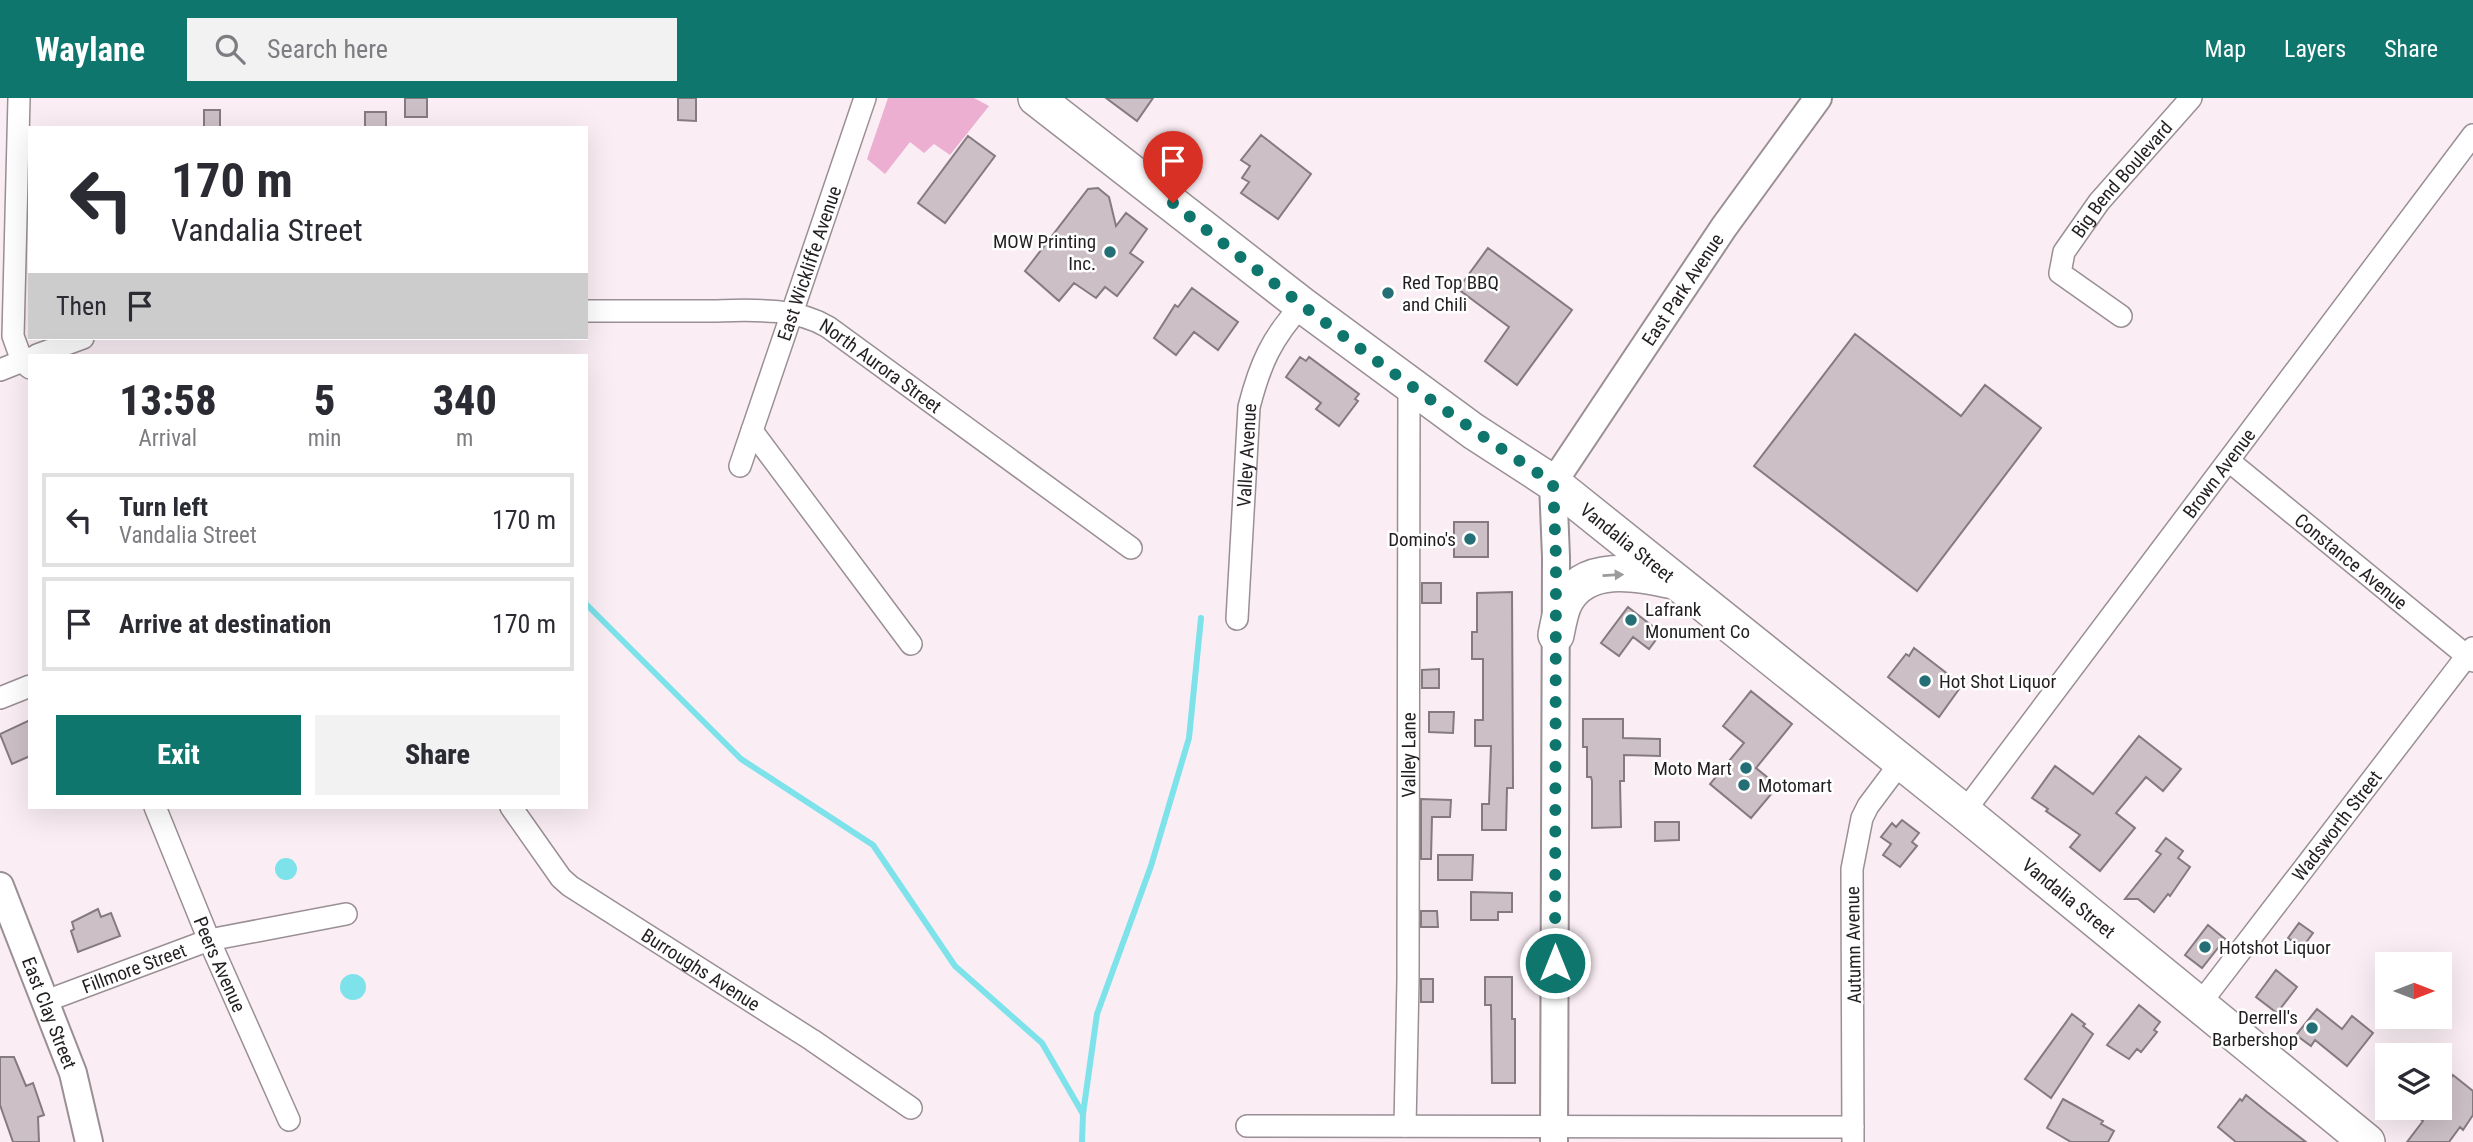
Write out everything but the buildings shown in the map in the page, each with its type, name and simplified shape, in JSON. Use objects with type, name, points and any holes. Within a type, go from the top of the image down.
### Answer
[{"type":"main road","name":"Vandalia Street","points":[[1036,98],[1302,305],[1473,431],[1553,483],[1964,813],[2359,1140]]},
{"type":"main road","points":[[1556,635],[1564,603],[1583,582],[1608,574],[1633,574],[1674,581]]},
{"type":"street","points":[[19,98],[13,335],[28,357]]},
{"type":"street","name":"East Wickliffe Avenue","points":[[740,466],[865,98]]},
{"type":"street","name":"East Park Avenue","points":[[1553,483],[1724,227],[1818,98]]},
{"type":"street","name":"Big Bend Boulevard","points":[[2121,316],[2060,273],[2064,252],[2099,202],[2191,98]]},
{"type":"street","name":"Brown Avenue","points":[[1964,813],[2473,135]]},
{"type":"street","name":"Valley Avenue","points":[[1237,619],[1250,407],[1257,374],[1270,346],[1284,324],[1302,305]]},
{"type":"street","name":"North Aurora Street","points":[[588,311],[791,313],[813,318],[1131,548]]},
{"type":"street","points":[[44,354],[78,340]]},
{"type":"street","points":[[0,370],[28,361]]},
{"type":"street","name":"Valley Lane","points":[[1405,1126],[1408,980],[1409,384]]},
{"type":"street","points":[[752,431],[911,644]]},
{"type":"street","name":"Constance Avenue","points":[[2229,461],[2471,655]]},
{"type":"street","points":[[1553,483],[1556,557],[1554,1134]]},
{"type":"street","name":"Wadsworth Street","points":[[2199,1005],[2471,655]]},
{"type":"street","points":[[0,698],[28,687]]},
{"type":"street","name":"Autumn Avenue","points":[[1853,1135],[1854,852],[1858,830],[1868,806],[1901,762]]},
{"type":"street","name":"Peers Avenue","points":[[156,809],[209,940],[289,1119]]},
{"type":"street","name":"Burroughs Avenue","points":[[512,809],[561,878],[570,886],[812,1040],[911,1108]]},
{"type":"street","name":"East Clay Street","points":[[0,886],[73,1073],[89,1142]]},
{"type":"street","name":"Fillmore Street","points":[[46,1001],[209,940],[346,914]]},
{"type":"street","points":[[1247,1126],[1405,1126],[1554,1134],[1853,1135]]},
{"type":"shaded area","points":[[888,98],[974,98],[989,106],[950,155],[934,144],[924,153],[910,142],[885,174],[867,159]]},
{"type":"water","points":[[286,858],[294,861],[297,869],[294,877],[286,880],[278,877],[275,869],[278,861]]},
{"type":"water","points":[[353,974],[362,978],[366,987],[362,996],[353,1000],[344,996],[340,987],[344,978]]},
{"type":"waterway","points":[[588,606],[741,759],[873,845],[955,966],[1042,1043],[1083,1114],[1082,1142]]},
{"type":"waterway","points":[[1083,1114],[1097,1014],[1151,866],[1189,738],[1201,618]]},
{"type":"place","name":"MOW Printing Inc.","points":[[1110,252]]},
{"type":"place","name":"Red Top BBQ and Chili","points":[[1388,293]]},
{"type":"place","name":"Domino's","points":[[1470,539]]},
{"type":"place","name":"Lafrank Monument Co","points":[[1631,620]]},
{"type":"place","name":"Hot Shot Liquor","points":[[1925,681]]},
{"type":"place","name":"Moto Mart","points":[[1746,768]]},
{"type":"place","name":"Motomart","points":[[1744,785]]},
{"type":"place","name":"Hotshot Liquor","points":[[2205,947]]},
{"type":"place","name":"Derrell's Barbershop","points":[[2312,1028]]},
{"type":"route","points":[[1173,203],[1302,305],[1409,384],[1473,431],[1553,483],[1556,557],[1555,963]]}]
